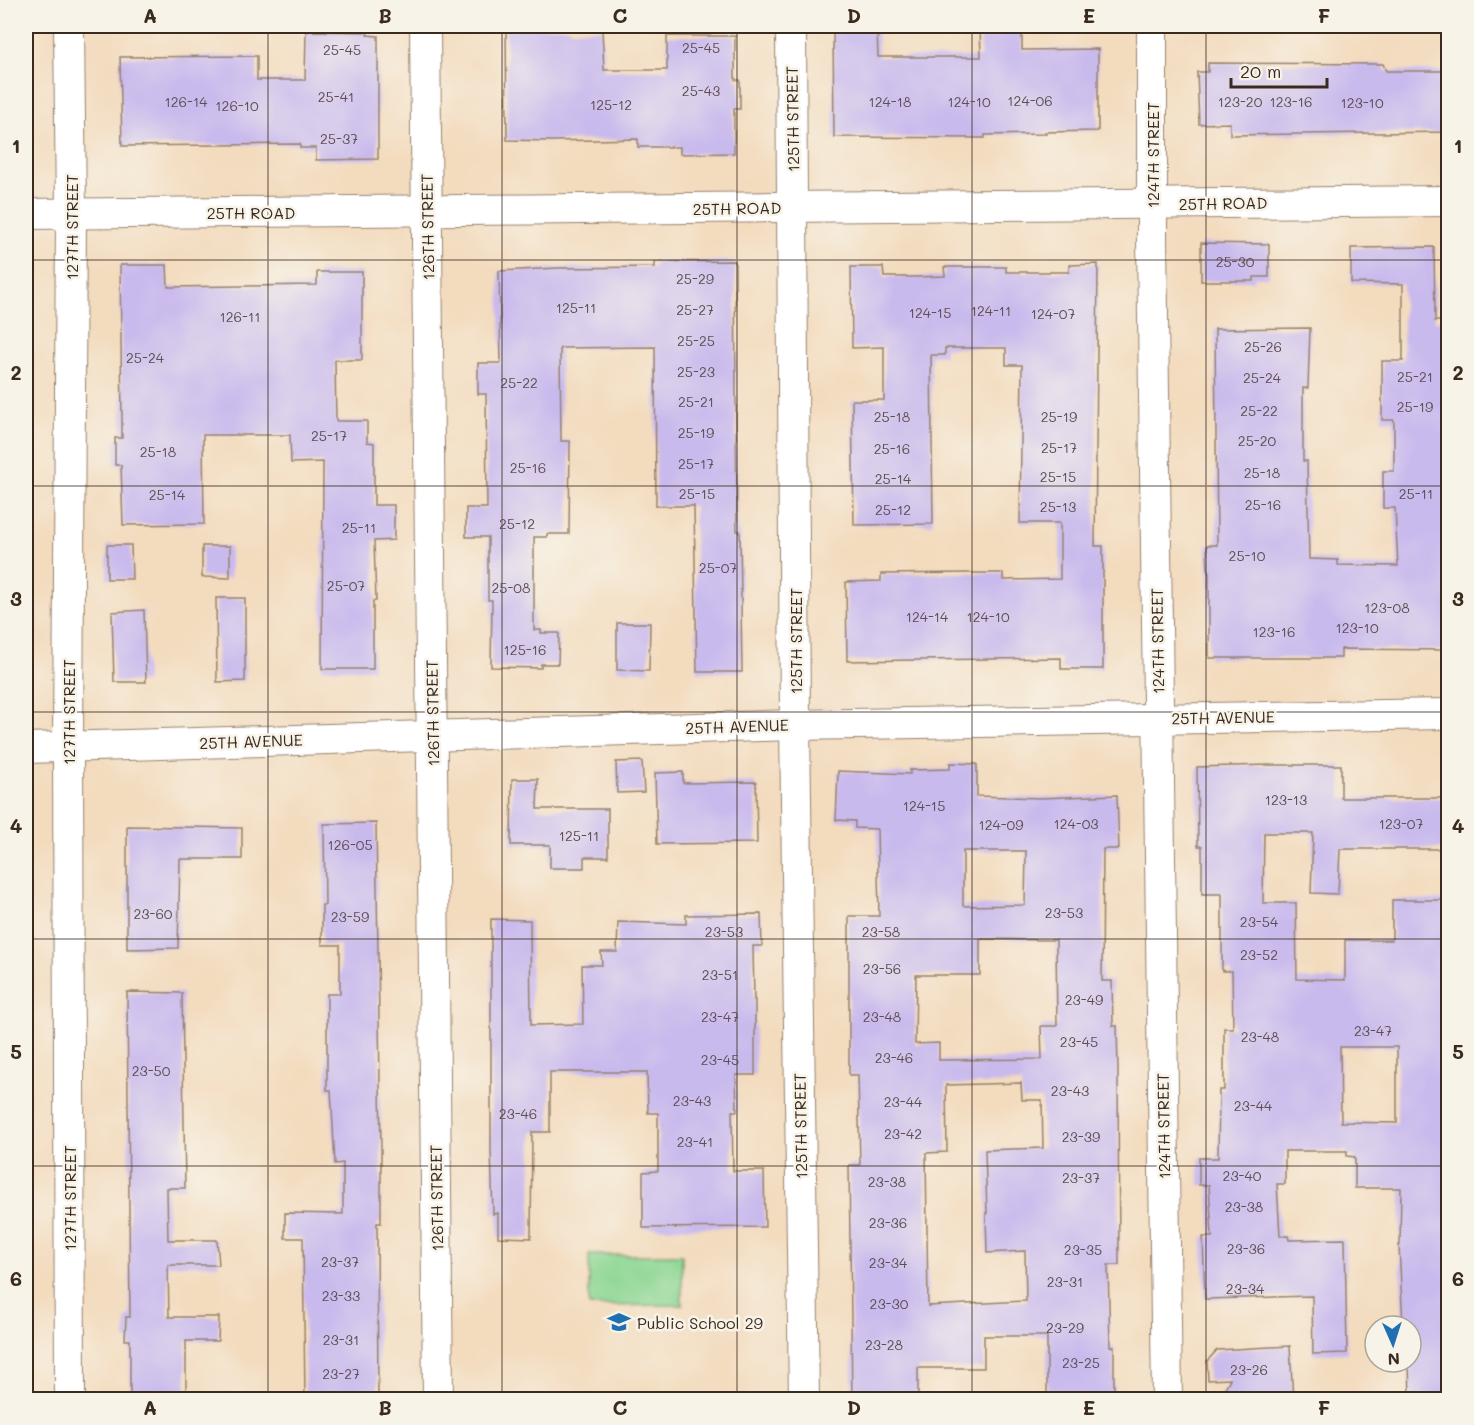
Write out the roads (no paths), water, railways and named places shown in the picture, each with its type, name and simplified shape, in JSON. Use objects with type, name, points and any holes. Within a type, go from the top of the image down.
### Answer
[{"type":"street","name":"127TH STREET","points":[[69,26],[71,214],[68,747],[70,1400]]},
{"type":"street","name":"126TH STREET","points":[[425,26],[438,1400]]},
{"type":"street","name":"125TH STREET","points":[[790,26],[795,725],[804,1400]]},
{"type":"street","name":"124TH STREET","points":[[1152,26],[1152,204],[1167,1400]]},
{"type":"street","name":"25TH ROAD","points":[[26,214],[1449,201]]},
{"type":"street","name":"25TH AVENUE","points":[[26,748],[795,725],[1449,714]]},
{"type":"place","name":"Public School 29","points":[[619,1322]]}]
